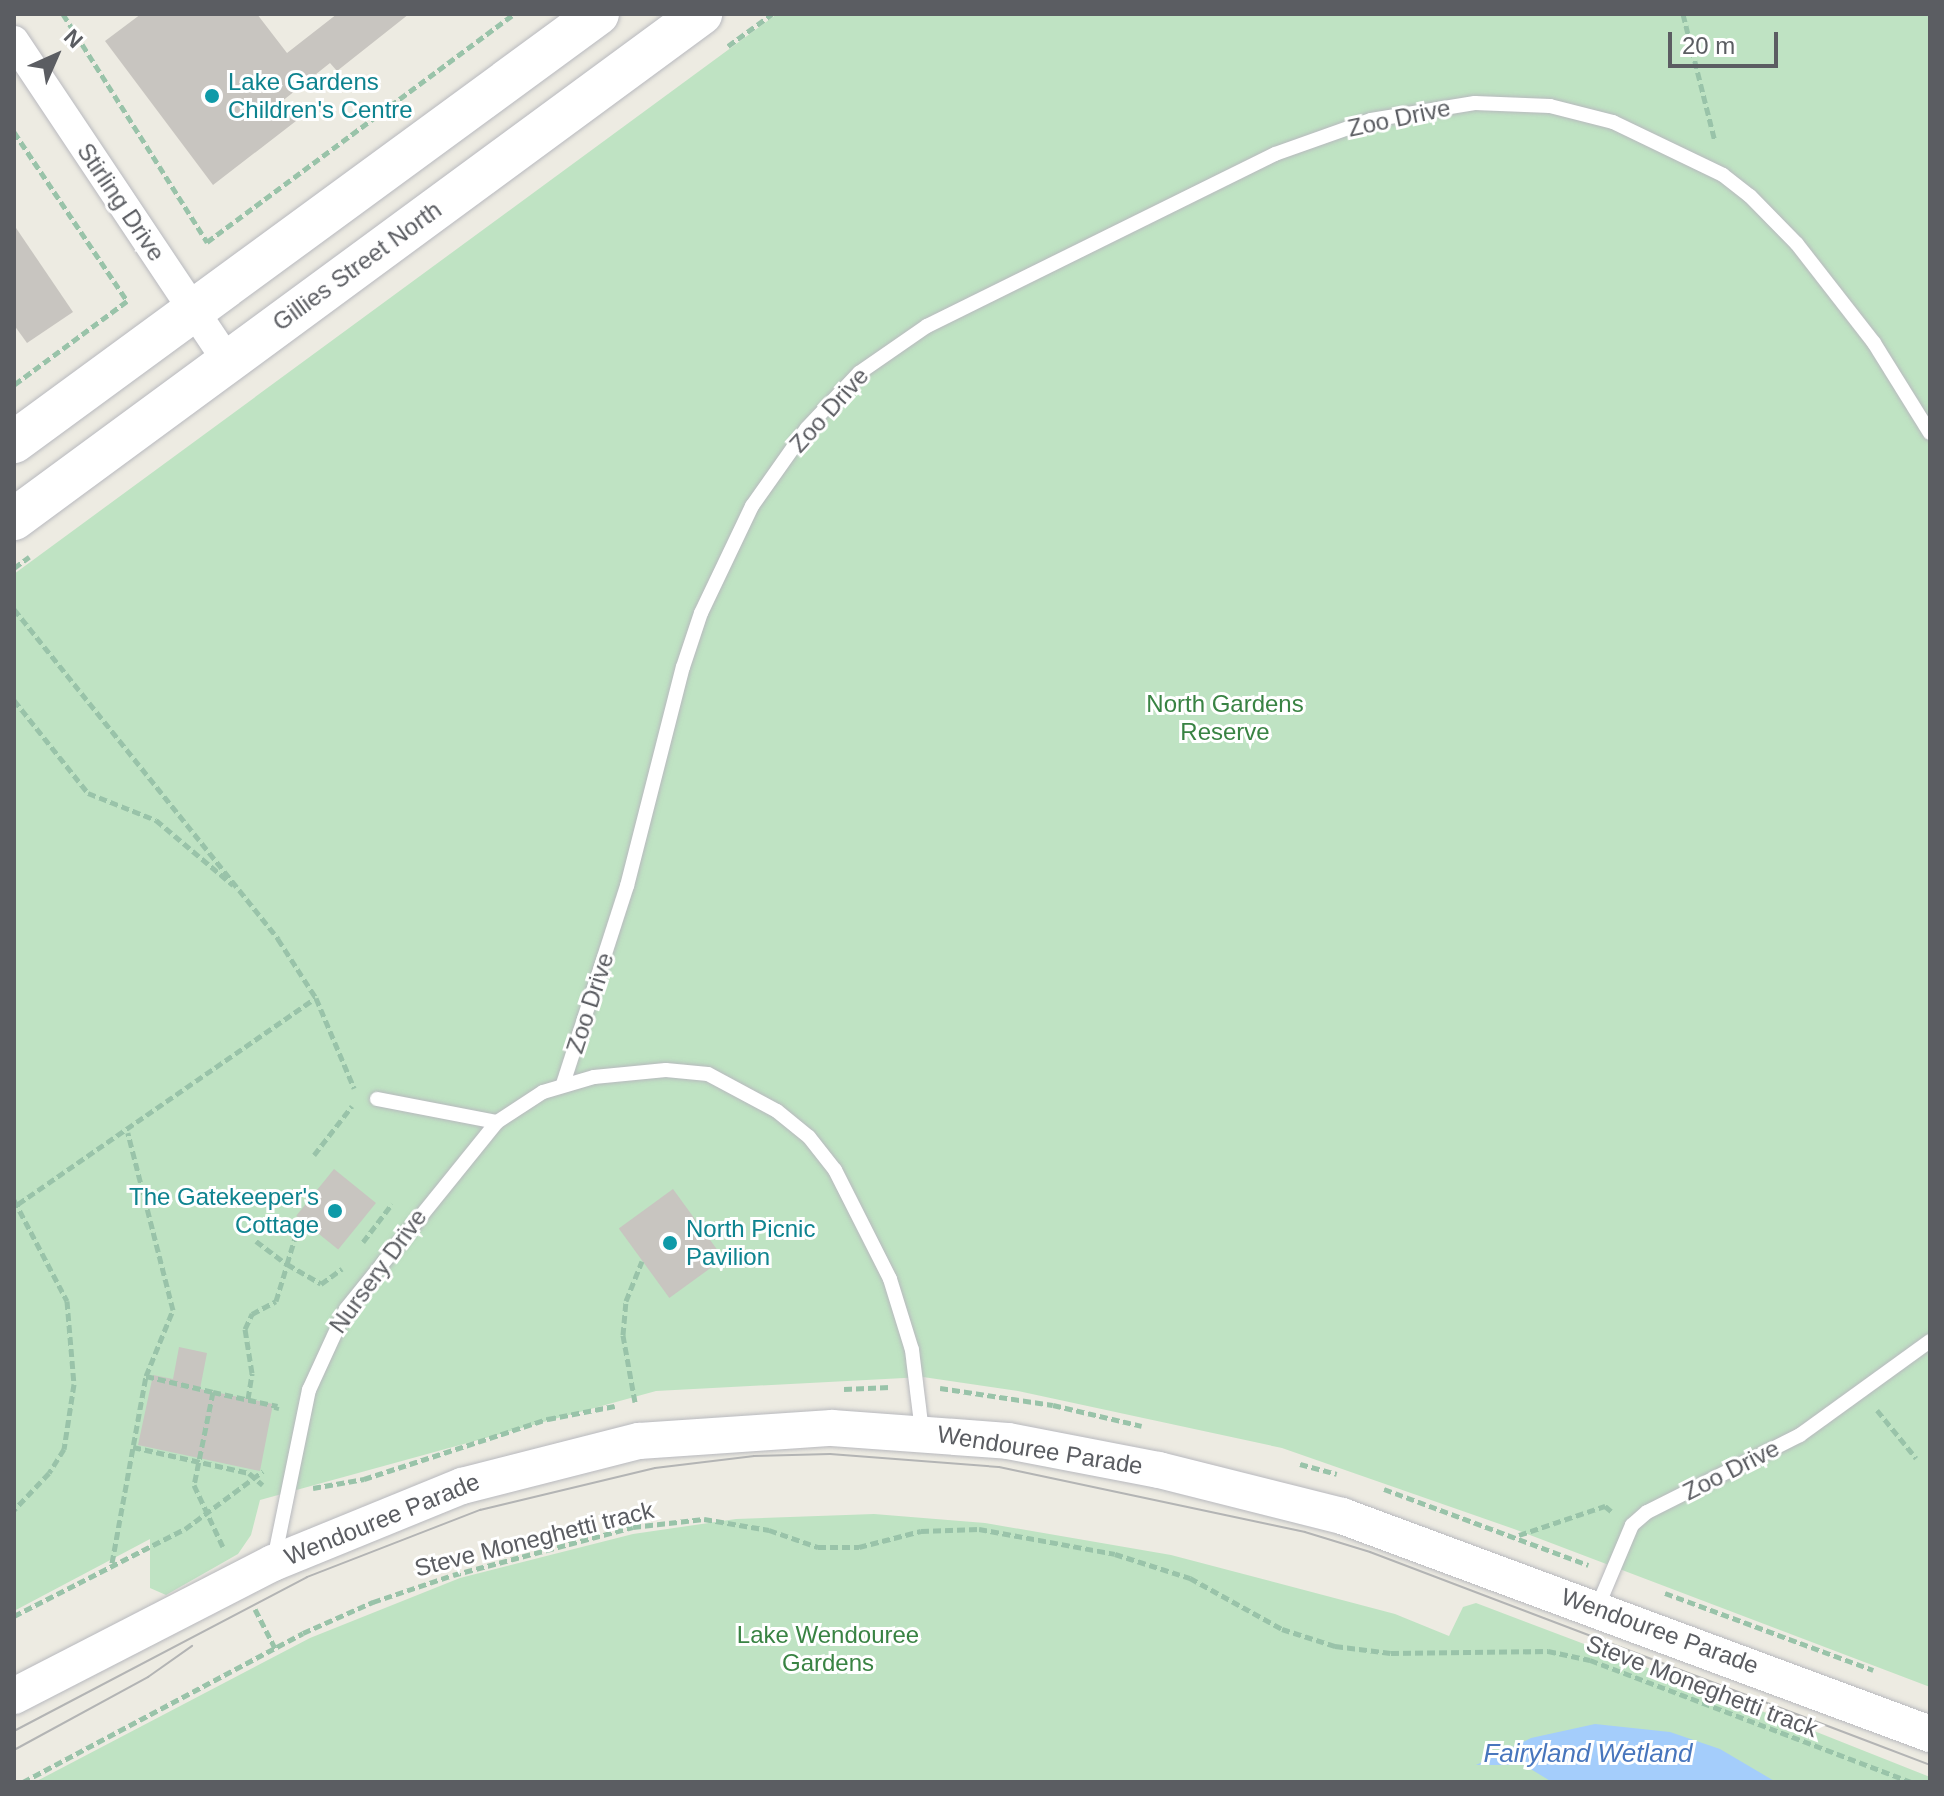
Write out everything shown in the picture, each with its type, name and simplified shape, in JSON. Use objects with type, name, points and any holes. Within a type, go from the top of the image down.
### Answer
[{"type":"main road","points":[[14,442],[598,14]]},
{"type":"main road","name":"Gillies Street North","points":[[14,519],[701,14]]},
{"type":"street","name":"Stirling Drive","points":[[14,41],[228,362]]},
{"type":"street","name":"Wendouree Parade","points":[[14,1696],[273,1563],[462,1486],[576,1453],[693,1434],[832,1428],[922,1432],[1037,1446],[1274,1497],[1420,1542],[1930,1734]]},
{"type":"lane","name":"Zoo Drive","points":[[922,1432],[912,1350],[890,1279],[845,1189],[809,1137],[753,1096],[697,1071],[666,1070],[563,1084],[627,886],[683,667],[701,613],[752,506],[807,428],[870,364],[927,326],[1275,154],[1371,120],[1475,103],[1550,106],[1613,122],[1723,175],[1797,244],[1874,343],[1930,433]]},
{"type":"lane","name":"Nursery Drive","points":[[273,1563],[300,1423],[330,1337],[406,1229],[497,1122],[523,1102],[563,1084]]},
{"type":"lane","points":[[377,1099],[497,1122]]},
{"type":"lane","name":"Zoo Drive","points":[[1632,1525],[1647,1512],[1800,1435],[1864,1393],[1930,1341]]},
{"type":"lane","points":[[1597,1608],[1632,1525]]},
{"type":"path","points":[[63,14],[207,242],[514,14]]},
{"type":"path","points":[[1683,14],[1723,175]]},
{"type":"path","points":[[14,132],[127,301],[14,385]]},
{"type":"path","points":[[14,609],[246,897],[316,998],[361,1096],[314,1155]]},
{"type":"path","points":[[14,700],[88,793],[156,820],[246,897]]},
{"type":"path","points":[[14,1510],[49,1473],[64,1449],[74,1384],[67,1301],[16,1202],[128,1133],[316,998]]},
{"type":"path","points":[[112,1563],[146,1376],[173,1310],[128,1133]]},
{"type":"path","points":[[358,1248],[392,1204]]},
{"type":"path","points":[[248,1399],[252,1373],[245,1329],[252,1314],[276,1301],[296,1234]]},
{"type":"path","points":[[256,1241],[321,1284],[350,1259]]},
{"type":"path","points":[[635,1402],[624,1312],[642,1261]]},
{"type":"path","points":[[146,1376],[277,1406],[274,1420]]},
{"type":"path","points":[[213,1392],[194,1485],[206,1516],[275,1648]]},
{"type":"path","points":[[1864,1393],[1916,1458]]},
{"type":"path","points":[[133,1447],[249,1473],[256,1480]]},
{"type":"path","points":[[14,1616],[206,1516],[256,1480],[265,1462]]},
{"type":"path","points":[[1519,1536],[1605,1506],[1632,1525]]},
{"type":"path","name":"Steve Moneghetti track","points":[[23,1782],[275,1648],[373,1602],[453,1575],[633,1527],[704,1519],[836,1549],[921,1531],[1001,1530],[1115,1554],[1190,1578],[1282,1629],[1335,1646],[1391,1653],[1548,1651],[1590,1660],[1911,1782]]},
{"type":"green space","name":"North Gardens Reserve","points":[[777,14],[1930,14],[1930,1687],[1514,1529],[1282,1448],[1018,1391],[923,1377],[656,1391],[260,1500],[251,1535],[238,1554],[166,1595],[150,1588],[150,1539],[14,1611],[14,574]]},
{"type":"green space","name":"Lake Wendouree Gardens","points":[[874,1514],[985,1523],[1171,1555],[1395,1614],[1449,1636],[1463,1607],[1476,1603],[1804,1727],[1930,1777],[1930,1782],[35,1782],[310,1638],[460,1578],[633,1534],[736,1519]]},
{"type":"water","name":"Fairyland Wetland","points":[[1595,1724],[1670,1732],[1720,1749],[1776,1782],[1552,1782],[1524,1765],[1476,1765],[1531,1738]]},
{"type":"building","name":"Lake Gardens Children's Centre","points":[[141,14],[257,14],[287,53],[337,14],[409,14],[337,71],[330,63],[281,102],[296,121],[213,185],[105,41]]},
{"type":"building","points":[[14,225],[73,312],[27,343],[14,325]]},
{"type":"building","name":"The Gatekeeper's Cottage","points":[[334,1169],[376,1203],[338,1250],[296,1216]]},
{"type":"building","name":"North Picnic Pavilion","points":[[673,1189],[724,1259],[669,1298],[619,1228]]},
{"type":"building","points":[[179,1347],[207,1353],[200,1389],[273,1404],[260,1471],[138,1445],[153,1375],[173,1379]]},
{"type":"tram line","points":[[14,1731],[307,1577],[480,1510],[655,1468],[754,1456],[830,1454],[999,1467],[1305,1532],[1370,1552],[1930,1765]]},
{"type":"tram line","points":[[14,1750],[148,1677],[192,1646]]},
{"type":"place","name":"Lake Gardens Children's Centre","points":[[212,96]]},
{"type":"place","name":"The Gatekeeper's Cottage","points":[[335,1211]]},
{"type":"place","name":"North Picnic Pavilion","points":[[670,1243]]}]
